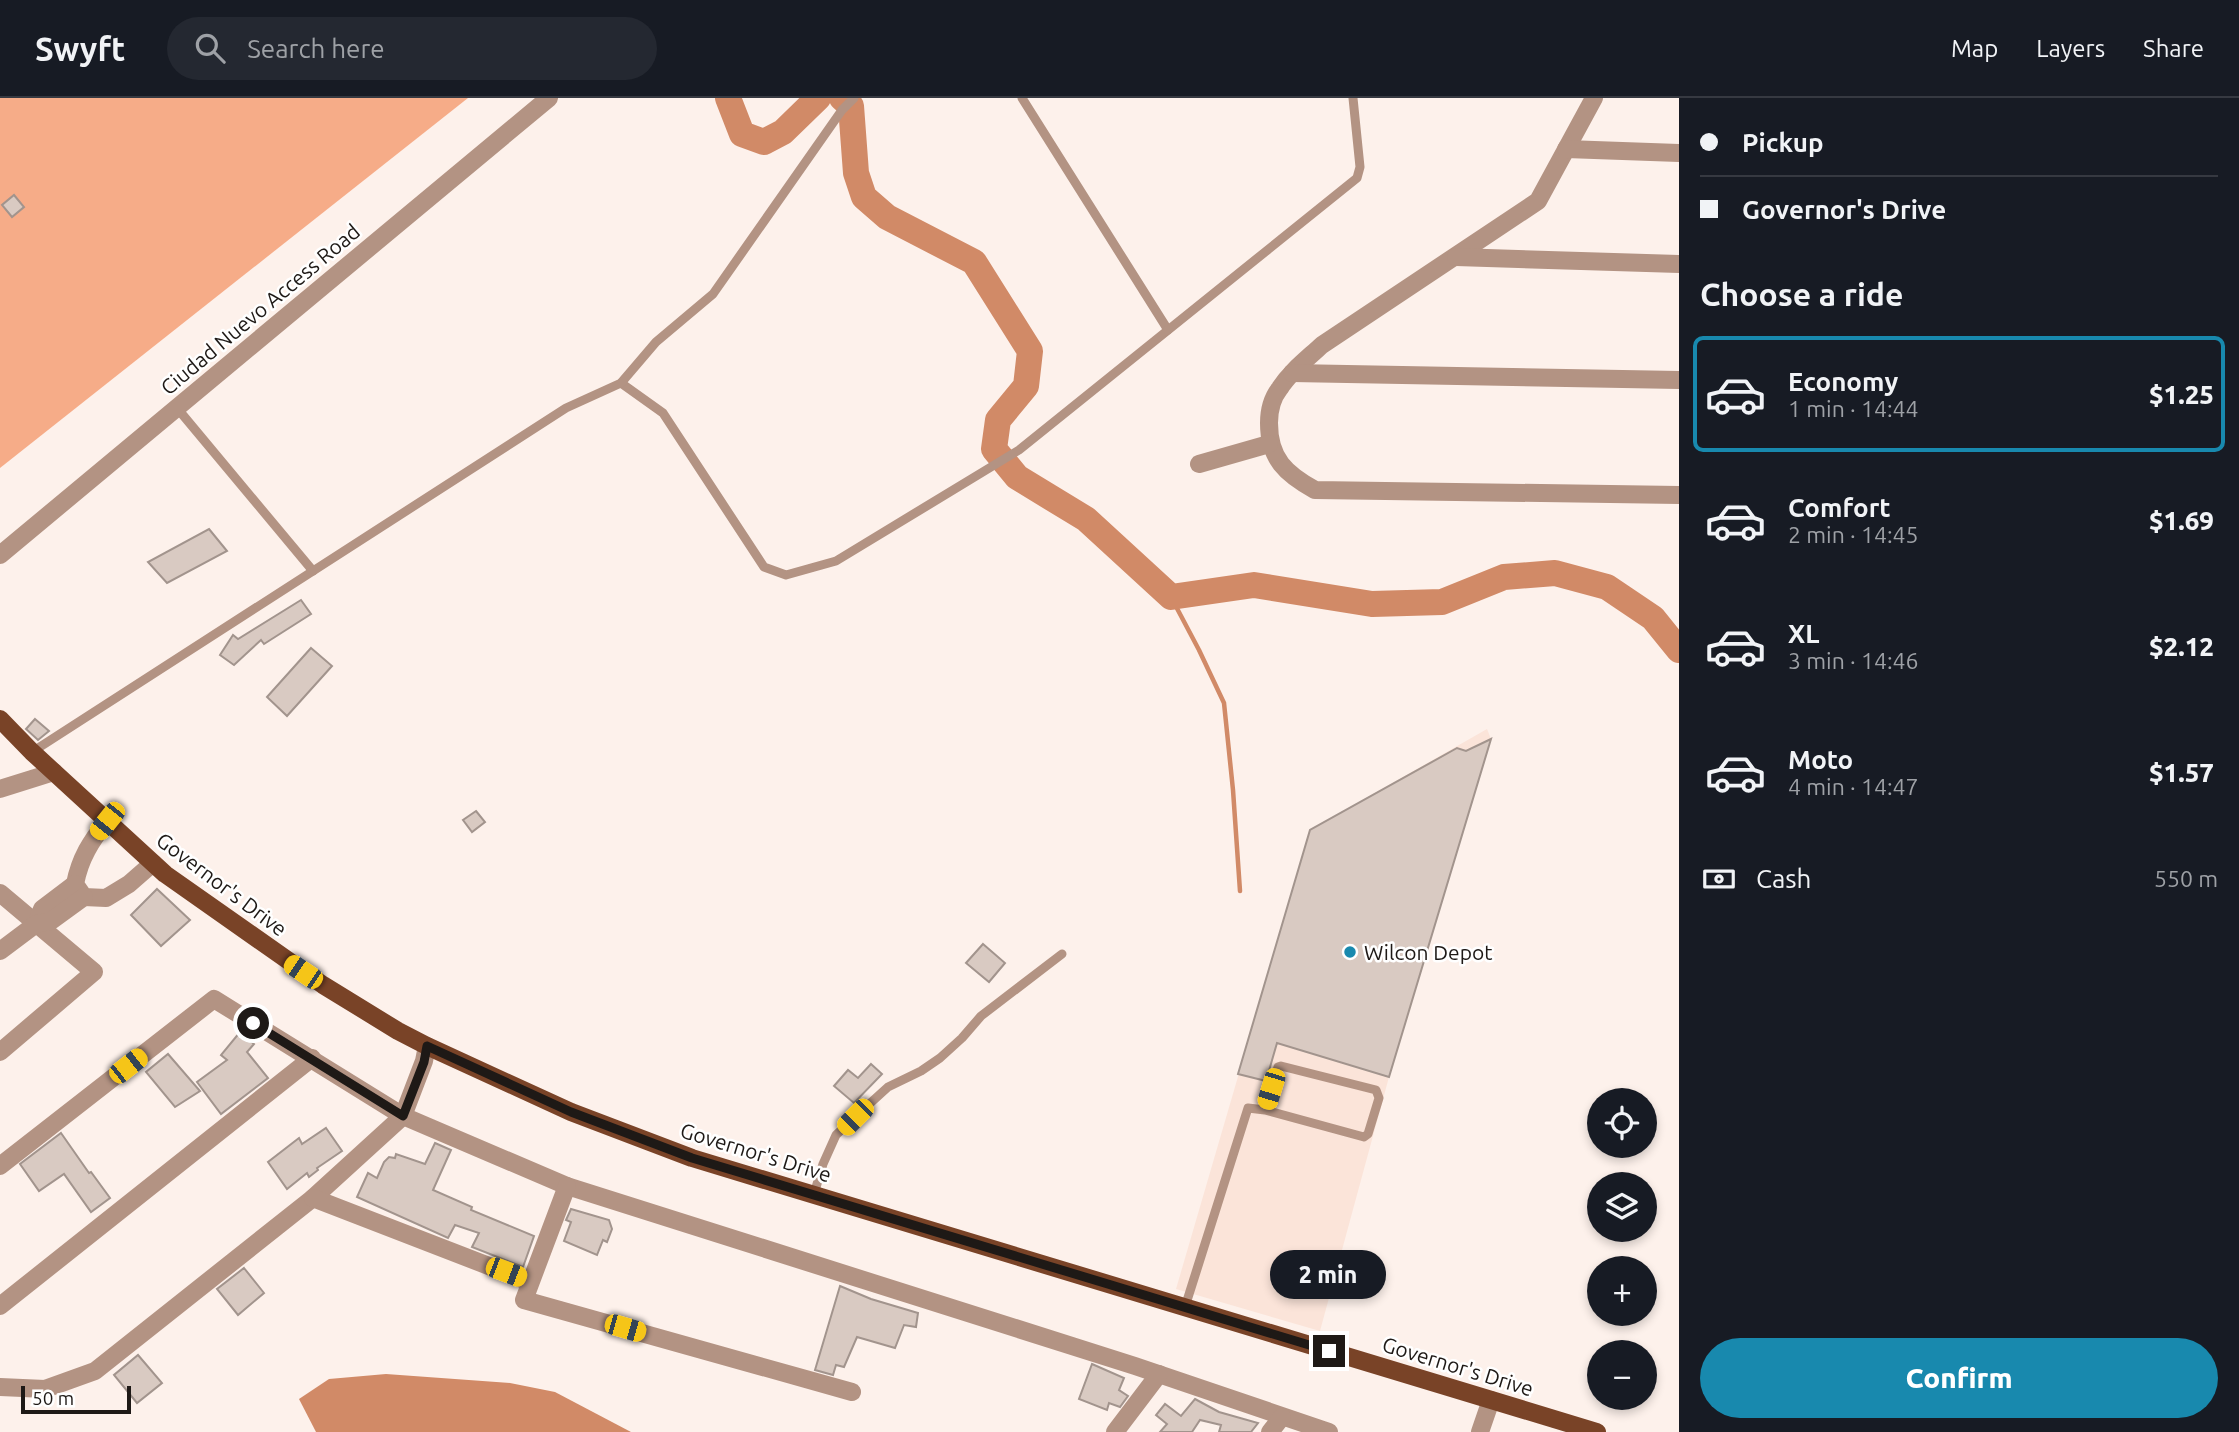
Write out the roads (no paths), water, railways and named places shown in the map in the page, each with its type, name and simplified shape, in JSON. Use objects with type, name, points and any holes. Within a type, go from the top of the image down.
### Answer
[{"type":"main road","name":"Governor's Drive","points":[[0,719],[164,874],[264,946],[323,985],[427,1046],[571,1112],[692,1158],[1597,1432]]},
{"type":"street","name":"Ciudad Nuevo Access Road","points":[[0,555],[549,98]]},
{"type":"street","points":[[1594,98],[1538,201],[1322,345],[1292,373],[1278,390],[1269,412],[1269,444],[1295,479],[1315,490],[1679,495]]},
{"type":"street","points":[[1566,149],[1679,153]]},
{"type":"street","points":[[1456,257],[1679,264]]},
{"type":"street","points":[[1292,373],[1679,380]]},
{"type":"street","points":[[1199,464],[1269,444]]},
{"type":"street","points":[[0,789],[54,772]]},
{"type":"street","points":[[79,890],[87,847],[107,821]]},
{"type":"street","points":[[0,951],[36,924],[42,909],[79,890],[106,898],[129,884],[153,863]]},
{"type":"street","points":[[0,893],[94,972],[0,1052]]},
{"type":"street","points":[[0,1167],[214,999],[403,1116],[567,1186],[1159,1374],[1329,1432]]},
{"type":"street","points":[[0,1387],[45,1389],[95,1371],[313,1198],[403,1116],[424,1062],[427,1046]]},
{"type":"street","points":[[0,1306],[312,1058]]},
{"type":"street","points":[[567,1186],[524,1300],[852,1391]]},
{"type":"street","points":[[313,1198],[530,1282]]},
{"type":"street","points":[[1115,1432],[1159,1374]]},
{"type":"street","points":[[1480,1432],[1491,1400]]},
{"type":"street","points":[[1270,1432],[1282,1417]]},
{"type":"lane","points":[[1022,98],[1168,330]]},
{"type":"lane","points":[[621,383],[663,413],[764,567],[786,575],[836,561],[1019,450],[1357,178],[1360,167],[1353,98]]},
{"type":"lane","points":[[32,752],[566,408],[621,383],[656,342],[713,294],[842,110],[852,100]]},
{"type":"lane","points":[[177,408],[313,571]]},
{"type":"lane","points":[[814,1195],[823,1164],[836,1135],[888,1087],[940,1058],[981,1016],[1062,954]]},
{"type":"lane","points":[[1185,1307],[1248,1108],[1265,1110],[1364,1138],[1368,1134],[1379,1098],[1376,1090],[1281,1066],[1278,1068],[1265,1110]]},
{"type":"waterway","points":[[728,98],[742,134],[764,142],[783,132],[818,98]]},
{"type":"waterway","points":[[842,98],[851,106],[856,173],[864,197],[887,217],[974,262],[1030,351],[1026,386],[998,420],[994,449],[1017,477],[1086,519],[1171,597],[1254,585],[1372,604],[1442,602],[1504,577],[1555,573],[1607,587],[1653,618],[1679,650]]},
{"type":"waterway","points":[[1171,597],[1224,703],[1240,891]]},
{"type":"place","name":"Wilcon Depot","points":[[1350,952]]}]
